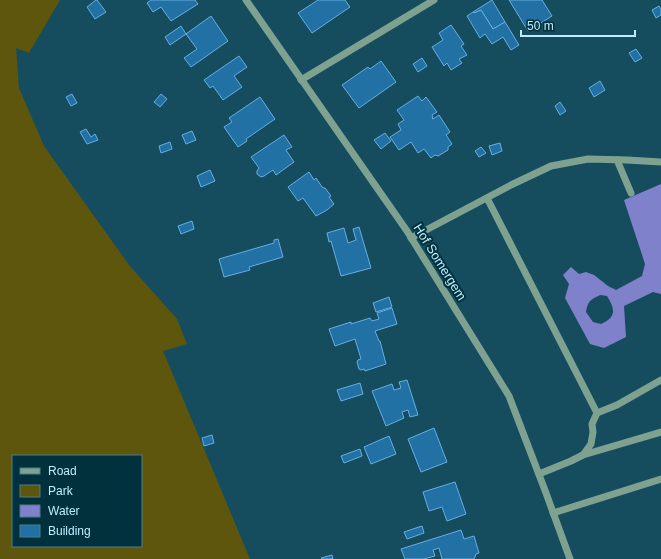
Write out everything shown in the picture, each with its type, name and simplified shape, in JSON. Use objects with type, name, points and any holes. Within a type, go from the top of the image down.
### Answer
[{"type":"street","name":"Hof Somergem","points":[[246,0],[411,238],[509,396],[570,559]]},
{"type":"street","points":[[301,80],[434,0]]},
{"type":"street","points":[[411,238],[551,166],[588,159],[661,162]]},
{"type":"street","points":[[617,160],[631,193]]},
{"type":"street","points":[[487,198],[597,413]]},
{"type":"street","points":[[583,455],[591,444],[593,432],[592,424],[597,413],[617,405],[661,380]]},
{"type":"street","points":[[539,474],[583,455],[661,432]]},
{"type":"street","points":[[553,513],[661,479]]},
{"type":"green space","points":[[0,0],[60,0],[29,53],[16,48],[19,88],[44,146],[129,265],[177,319],[187,344],[163,351],[250,559],[0,559]]},
{"type":"water","points":[[661,184],[661,294],[653,292],[624,306],[626,337],[604,348],[590,344],[565,298],[569,284],[563,275],[571,267],[579,274],[586,272],[594,275],[608,286],[616,290],[642,276],[645,264],[624,200]],"holes":[[[600,295],[607,296],[612,305],[612,315],[601,324],[593,322],[586,312],[589,303]]]},
{"type":"building","points":[[96,0],[106,12],[95,19],[87,7]]},
{"type":"building","points":[[151,0],[195,0],[198,4],[171,21],[161,7],[153,12],[147,3]]},
{"type":"building","points":[[318,0],[345,0],[350,7],[312,33],[298,13]]},
{"type":"building","points":[[492,0],[505,22],[493,29],[481,10],[474,13],[473,12]]},
{"type":"building","points":[[509,0],[542,0],[552,16],[528,31]]},
{"type":"building","points":[[659,6],[661,9],[661,15],[656,18],[652,10]]},
{"type":"building","points":[[481,10],[493,29],[505,22],[519,45],[511,50],[503,37],[492,44],[485,34],[480,38],[467,16],[473,12],[474,13]]},
{"type":"building","points":[[211,16],[228,41],[191,67],[184,58],[197,49],[186,34]]},
{"type":"building","points":[[451,25],[464,44],[461,46],[467,55],[459,59],[462,63],[451,70],[447,63],[444,66],[432,47],[443,40],[439,33]]},
{"type":"building","points":[[181,26],[186,34],[170,45],[165,37]]},
{"type":"building","points":[[636,49],[642,58],[635,62],[629,53]]},
{"type":"building","points":[[239,56],[247,67],[234,76],[242,87],[223,100],[213,86],[210,88],[204,80]]},
{"type":"building","points":[[422,58],[427,66],[418,72],[413,64]]},
{"type":"building","points":[[381,61],[396,82],[359,108],[342,85],[368,67],[370,69]]},
{"type":"building","points":[[600,81],[605,90],[594,97],[589,88]]},
{"type":"building","points":[[72,94],[77,103],[71,106],[66,97]]},
{"type":"building","points":[[161,94],[167,99],[160,107],[154,102]]},
{"type":"building","points":[[418,96],[422,101],[426,97],[437,112],[432,115],[432,118],[433,119],[439,115],[450,132],[446,135],[452,144],[448,147],[448,150],[431,158],[424,149],[418,153],[411,142],[399,150],[390,137],[401,130],[398,124],[404,120],[397,110]]},
{"type":"building","points":[[260,97],[275,119],[246,139],[247,141],[238,147],[224,127],[232,122],[229,118]]},
{"type":"building","points":[[560,102],[566,111],[560,115],[555,106]]},
{"type":"building","points":[[86,129],[91,137],[95,134],[98,140],[87,144],[80,132]]},
{"type":"building","points":[[192,131],[196,140],[186,144],[182,135]]},
{"type":"building","points":[[385,133],[391,141],[381,149],[374,140]]},
{"type":"building","points":[[284,135],[292,147],[286,150],[294,162],[276,175],[273,170],[261,177],[257,174],[259,168],[251,157]]},
{"type":"building","points":[[170,142],[172,149],[161,153],[159,146]]},
{"type":"building","points":[[500,143],[502,151],[492,155],[489,146]]},
{"type":"building","points":[[481,147],[486,153],[479,157],[475,151]]},
{"type":"building","points":[[210,170],[215,181],[201,187],[197,176]]},
{"type":"building","points":[[309,172],[314,180],[316,178],[322,187],[325,188],[331,196],[329,197],[334,204],[316,216],[303,198],[298,201],[288,187]]},
{"type":"building","points":[[192,221],[194,229],[181,234],[178,226]]},
{"type":"building","points":[[359,227],[371,268],[341,276],[331,241],[329,242],[327,233],[344,228],[348,243],[356,240],[353,229]]},
{"type":"building","points":[[278,239],[283,257],[249,267],[250,270],[224,277],[219,259],[274,243],[274,240]]},
{"type":"building","points":[[389,297],[392,307],[376,312],[373,303]]},
{"type":"building","points":[[392,308],[397,324],[375,331],[380,341],[386,364],[365,371],[364,369],[359,369],[357,362],[361,359],[355,339],[335,346],[329,329],[370,318],[372,321],[379,319],[377,313]]},
{"type":"building","points":[[407,380],[418,415],[410,417],[408,410],[402,412],[404,418],[386,426],[372,391],[392,384],[394,390],[401,388],[399,382]]},
{"type":"building","points":[[360,383],[363,394],[341,401],[337,390]]},
{"type":"building","points":[[434,428],[447,462],[421,472],[408,439]]},
{"type":"building","points":[[212,435],[214,443],[204,446],[202,438]]},
{"type":"building","points":[[389,436],[396,454],[371,464],[364,447]]},
{"type":"building","points":[[360,449],[362,456],[344,463],[341,456]]},
{"type":"building","points":[[455,482],[466,514],[447,521],[442,507],[429,511],[423,492]]},
{"type":"building","points":[[422,526],[424,533],[407,539],[404,532]]},
{"type":"building","points":[[461,530],[464,539],[474,536],[479,553],[476,554],[474,559],[442,559],[439,548],[433,550],[435,556],[424,559],[405,559],[401,549]]},
{"type":"building","points":[[332,555],[333,559],[321,558]]}]
